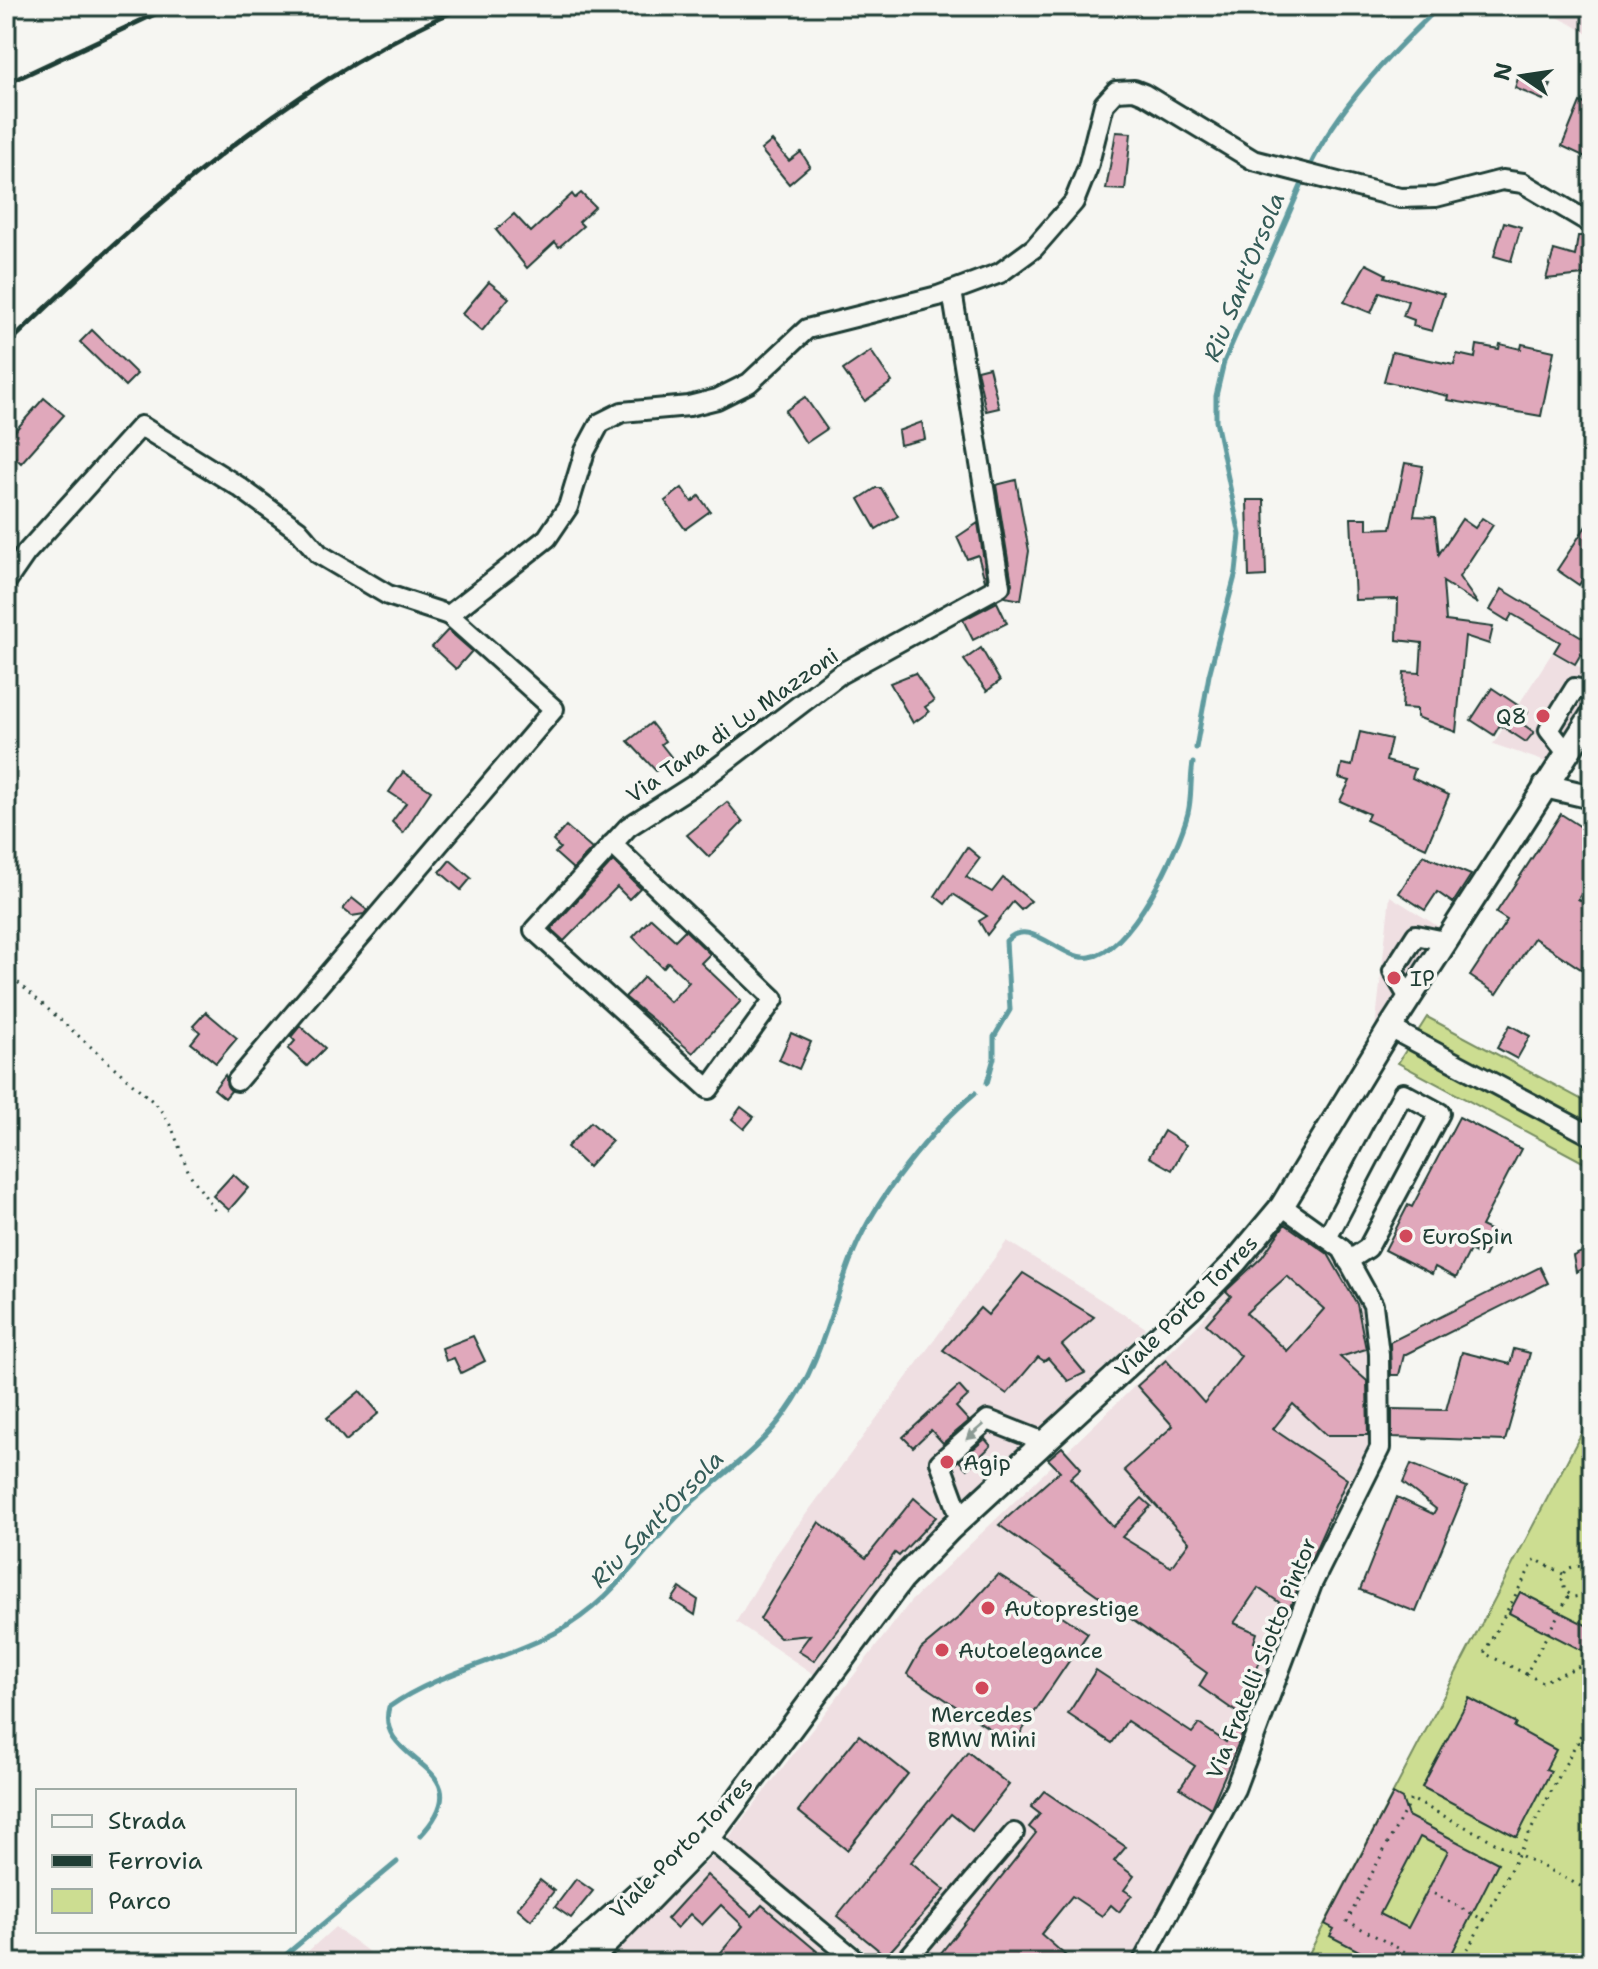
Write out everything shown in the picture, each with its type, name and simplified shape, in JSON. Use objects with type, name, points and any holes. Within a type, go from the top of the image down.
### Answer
[{"type":"main road","name":"Viale Porto Torres","points":[[587,1963],[709,1838],[902,1579],[961,1519],[1190,1308],[1236,1261],[1282,1206],[1390,1028],[1592,715]]},
{"type":"main road","points":[[1545,786],[1592,797]]},
{"type":"main road","name":"Viale Porto Torres","points":[[560,1963],[634,1897],[765,1762]]},
{"type":"street","points":[[449,615],[547,538],[568,507],[585,451],[600,423],[622,412],[689,406],[717,399],[749,383],[807,329],[952,291],[1000,273],[1061,221],[1080,188],[1104,104],[1116,91],[1134,90],[1144,94],[1237,153],[1287,169],[1400,198],[1436,197],[1502,180],[1523,183],[1592,224]]},
{"type":"street","name":"Via Tana di Lu Mazzoni","points":[[612,844],[774,999],[709,1089],[534,930],[612,844],[628,827],[700,781],[840,674],[1000,586],[952,291]]},
{"type":"street","points":[[6,582],[26,553],[141,426],[238,486],[298,530],[319,554],[388,595],[449,615],[554,709],[237,1081]]},
{"type":"street","points":[[1567,753],[1549,730],[1575,688],[1592,691]]},
{"type":"street","points":[[1390,1028],[1592,1136]]},
{"type":"street","points":[[1327,1238],[1403,1093],[1440,1113],[1368,1248],[1348,1261]]},
{"type":"street","name":"Via Fratelli Siotto Pintor","points":[[1142,1963],[1235,1789],[1312,1584],[1380,1448],[1379,1354],[1373,1305],[1342,1249],[1282,1206]]},
{"type":"street","points":[[961,1519],[940,1462],[988,1420],[1044,1442]]},
{"type":"street","points":[[904,1963],[1014,1833]]},
{"type":"street","points":[[709,1838],[859,1963]]},
{"type":"path","points":[[6,972],[158,1106],[172,1128],[189,1173],[216,1212]]},
{"type":"path","points":[[1563,1574],[1535,1559],[1484,1653],[1542,1682],[1587,1663],[1592,1654]]},
{"type":"path","points":[[1563,1574],[1576,1565],[1586,1568],[1592,1576]]},
{"type":"path","points":[[1563,1574],[1562,1586],[1569,1595],[1580,1597],[1592,1587]]},
{"type":"path","points":[[1526,1674],[1569,1595]]},
{"type":"path","points":[[1460,1963],[1592,1714]]},
{"type":"path","points":[[1577,1742],[1592,1750]]},
{"type":"path","points":[[1426,1963],[1347,1921],[1411,1799],[1592,1892]]},
{"type":"path","points":[[1427,1890],[1484,1920]]},
{"type":"path","points":[[1586,1963],[1592,1952]]},
{"type":"shaded area","points":[[1536,6],[1592,6],[1592,37],[1573,25]]},
{"type":"shaded area","name":"Q8","points":[[1552,653],[1592,673],[1592,689],[1546,762],[1493,744]]},
{"type":"shaded area","name":"IP","points":[[1390,896],[1439,927],[1375,1029]]},
{"type":"shaded area","points":[[1284,1216],[1337,1254],[1366,1309],[1373,1441],[1306,1582],[1232,1786],[1135,1963],[880,1963],[727,1840],[911,1601],[1199,1324]]},
{"type":"shaded area","points":[[1007,1241],[1146,1328],[968,1498],[815,1675],[736,1622],[776,1555]]},
{"type":"shaded area","points":[[713,1856],[846,1963],[602,1963]]},
{"type":"shaded area","points":[[335,1927],[384,1963],[295,1963]]},
{"type":"green space","points":[[1427,1017],[1592,1105],[1592,1167],[1398,1063]]},
{"type":"green space","points":[[1592,1413],[1592,1963],[1304,1963]]},
{"type":"building","points":[[1526,74],[1551,85],[1543,100],[1515,88],[1519,75]]},
{"type":"building","points":[[1580,102],[1592,107],[1592,160],[1562,146]]},
{"type":"building","points":[[1116,132],[1131,133],[1125,190],[1106,189]]},
{"type":"building","points":[[772,141],[789,161],[801,152],[810,166],[789,184],[761,150]]},
{"type":"building","points":[[581,193],[595,207],[579,222],[583,226],[559,247],[555,242],[527,268],[496,230],[514,214],[531,232],[572,194],[575,198]]},
{"type":"building","points":[[1504,222],[1521,227],[1511,261],[1494,256]]},
{"type":"building","points":[[1578,236],[1592,236],[1592,274],[1546,279],[1554,250],[1575,256]]},
{"type":"building","points":[[1366,264],[1386,274],[1385,277],[1444,294],[1432,331],[1413,326],[1414,320],[1403,316],[1408,301],[1380,292],[1371,313],[1344,302]]},
{"type":"building","points":[[489,282],[509,298],[482,331],[462,314]]},
{"type":"building","points":[[92,330],[137,374],[125,386],[80,342]]},
{"type":"building","points":[[1500,344],[1521,349],[1522,344],[1554,351],[1541,416],[1447,400],[1448,396],[1384,381],[1392,352],[1454,365],[1457,354],[1475,358],[1477,345],[1499,349]]},
{"type":"building","points":[[871,351],[892,382],[865,401],[843,370]]},
{"type":"building","points":[[989,367],[999,408],[986,411],[977,370]]},
{"type":"building","points":[[805,397],[827,429],[806,443],[785,411]]},
{"type":"building","points":[[44,398],[64,415],[21,463],[6,449],[6,441]]},
{"type":"building","points":[[922,422],[925,439],[900,445],[898,431]]},
{"type":"building","points":[[1405,463],[1423,466],[1414,516],[1435,517],[1439,554],[1462,519],[1475,528],[1482,518],[1493,525],[1459,577],[1478,604],[1443,582],[1446,621],[1493,627],[1489,644],[1465,636],[1456,732],[1417,717],[1417,709],[1402,708],[1404,672],[1420,673],[1422,643],[1397,640],[1398,599],[1355,600],[1351,518],[1367,518],[1367,529],[1391,528]]},
{"type":"building","points":[[1016,480],[1029,551],[1021,600],[1005,597],[1012,584],[996,485]]},
{"type":"building","points":[[682,488],[692,502],[699,496],[710,511],[685,529],[665,501]]},
{"type":"building","points":[[881,488],[898,516],[876,529],[859,499]]},
{"type":"building","points":[[1247,500],[1264,500],[1266,576],[1249,577]]},
{"type":"building","points":[[1592,517],[1592,564],[1579,585],[1557,570]]},
{"type":"building","points":[[978,523],[985,581],[978,555],[967,559],[957,537]]},
{"type":"building","points":[[1502,589],[1592,643],[1592,661],[1581,654],[1575,664],[1554,652],[1560,642],[1512,614],[1508,621],[1490,610]]},
{"type":"building","points":[[997,602],[1007,623],[973,640],[963,620]]},
{"type":"building","points":[[448,630],[472,651],[456,669],[432,647]]},
{"type":"building","points":[[981,648],[1000,681],[987,691],[964,660]]},
{"type":"building","points":[[915,673],[934,701],[925,707],[929,712],[913,723],[890,683]]},
{"type":"building","points":[[1492,688],[1528,712],[1521,723],[1534,732],[1526,742],[1500,725],[1494,735],[1471,720]]},
{"type":"building","points":[[651,723],[665,741],[661,744],[672,758],[656,771],[628,741]]},
{"type":"building","points":[[1360,732],[1391,739],[1386,761],[1415,769],[1412,778],[1449,795],[1426,848],[1366,820],[1369,814],[1340,801],[1350,781],[1339,778],[1342,764],[1352,766]]},
{"type":"building","points":[[403,772],[431,791],[403,833],[392,822],[406,803],[389,792]]},
{"type":"building","points":[[727,802],[743,822],[709,857],[687,835]]},
{"type":"building","points":[[1561,814],[1592,834],[1592,878],[1578,899],[1592,908],[1592,952],[1581,969],[1534,938],[1497,994],[1470,976],[1507,920],[1496,913]]},
{"type":"building","points":[[566,826],[592,849],[573,869],[555,853],[560,848],[553,841]]},
{"type":"building","points":[[967,847],[980,858],[966,877],[992,892],[1003,878],[1031,901],[1021,910],[1013,902],[987,935],[979,921],[987,916],[953,894],[945,904],[935,896]]},
{"type":"building","points":[[1423,855],[1471,875],[1453,903],[1437,892],[1425,910],[1399,893]]},
{"type":"building","points":[[450,860],[471,878],[461,890],[440,872]]},
{"type":"building","points":[[613,861],[640,888],[629,899],[617,887],[564,941],[551,929]]},
{"type":"building","points":[[352,898],[367,910],[364,914],[352,916],[343,909]]},
{"type":"building","points":[[651,918],[675,940],[685,930],[710,954],[701,963],[741,1001],[693,1053],[625,997],[644,977],[670,1002],[689,982],[668,962],[663,968],[633,937]]},
{"type":"building","points":[[206,1012],[237,1038],[216,1063],[191,1043],[200,1032],[193,1026]]},
{"type":"building","points":[[1510,1025],[1530,1036],[1517,1059],[1497,1048]]},
{"type":"building","points":[[300,1026],[325,1048],[307,1066],[288,1049],[295,1041],[291,1037]]},
{"type":"building","points":[[791,1033],[811,1042],[799,1069],[779,1060]]},
{"type":"building","points":[[225,1075],[231,1091],[225,1098],[214,1089]]},
{"type":"building","points":[[741,1107],[754,1117],[744,1129],[732,1119]]},
{"type":"building","points":[[1459,1117],[1521,1149],[1481,1226],[1496,1233],[1484,1257],[1470,1250],[1456,1278],[1435,1267],[1432,1274],[1385,1250],[1408,1205],[1412,1207]]},
{"type":"building","points":[[591,1122],[612,1141],[588,1167],[567,1147]]},
{"type":"building","points":[[1164,1131],[1186,1145],[1172,1170],[1149,1157]]},
{"type":"building","points":[[233,1174],[248,1188],[229,1210],[213,1196]]},
{"type":"building","points":[[1285,1224],[1328,1254],[1357,1304],[1366,1349],[1340,1357],[1367,1381],[1368,1435],[1326,1435],[1293,1404],[1273,1429],[1347,1479],[1289,1609],[1258,1588],[1234,1623],[1257,1633],[1254,1642],[1266,1646],[1239,1714],[1199,1686],[1207,1673],[999,1525],[1060,1471],[1048,1459],[1062,1447],[1081,1468],[1070,1478],[1113,1527],[1142,1498],[1151,1506],[1122,1537],[1171,1567],[1189,1542],[1124,1470],[1173,1426],[1137,1386],[1166,1360],[1204,1403],[1241,1356],[1206,1324],[1231,1296],[1226,1291],[1262,1257]],"holes":[[[1287,1276],[1324,1309],[1287,1351],[1246,1313]]]},
{"type":"building","points":[[1592,1247],[1592,1264],[1576,1272],[1573,1256]]},
{"type":"building","points":[[1540,1267],[1548,1283],[1404,1355],[1399,1375],[1391,1375],[1390,1342]]},
{"type":"building","points":[[1023,1273],[1094,1317],[1062,1345],[1085,1373],[1068,1381],[1048,1358],[1044,1361],[1038,1357],[1007,1394],[943,1350],[980,1308],[988,1315]]},
{"type":"building","points":[[473,1336],[485,1361],[461,1373],[454,1358],[446,1361],[442,1348]]},
{"type":"building","points":[[1514,1349],[1530,1353],[1505,1441],[1392,1437],[1392,1409],[1446,1410],[1462,1352],[1510,1364]]},
{"type":"building","points":[[959,1386],[968,1396],[956,1407],[969,1421],[943,1443],[931,1430],[913,1447],[903,1437]]},
{"type":"building","points":[[360,1391],[379,1413],[346,1441],[327,1418]]},
{"type":"building","points":[[985,1439],[991,1446],[967,1469],[959,1461]]},
{"type":"building","points":[[1411,1464],[1467,1487],[1416,1612],[1360,1590],[1397,1497],[1433,1514],[1436,1509],[1403,1483]]},
{"type":"building","points":[[914,1498],[936,1517],[899,1556],[895,1553],[814,1661],[798,1651],[810,1635],[780,1638],[760,1619],[819,1522],[866,1558]]},
{"type":"building","points":[[998,1574],[1088,1633],[1013,1744],[907,1674],[921,1649],[958,1618]]},
{"type":"building","points":[[680,1588],[698,1600],[695,1615],[672,1600]]},
{"type":"building","points":[[1520,1592],[1592,1628],[1592,1643],[1587,1653],[1509,1613]]},
{"type":"building","points":[[1096,1670],[1192,1733],[1199,1724],[1226,1742],[1241,1718],[1248,1721],[1211,1808],[1180,1788],[1195,1766],[1127,1721],[1112,1743],[1068,1714]]},
{"type":"building","points":[[1469,1698],[1516,1723],[1514,1727],[1556,1750],[1546,1769],[1551,1771],[1517,1837],[1422,1787]]},
{"type":"building","points":[[859,1735],[908,1774],[847,1850],[798,1811]]},
{"type":"building","points":[[968,1752],[1009,1785],[972,1831],[951,1814],[911,1862],[945,1890],[886,1956],[837,1916]]},
{"type":"building","points":[[1044,1791],[1126,1847],[1114,1861],[1134,1876],[1124,1890],[1132,1895],[1119,1912],[1111,1905],[1102,1916],[1072,1896],[1041,1934],[1074,1963],[933,1963],[1036,1833],[1029,1827],[1040,1814],[1031,1807]]},
{"type":"building","points":[[1393,1794],[1402,1799],[1408,1816],[1498,1863],[1447,1963],[1382,1963],[1330,1936],[1334,1929],[1325,1924]],"holes":[[[1420,1837],[1448,1851],[1408,1928],[1380,1914]]]},
{"type":"building","points":[[707,1875],[752,1916],[762,1905],[831,1963],[712,1963],[743,1926],[721,1905],[702,1925],[690,1914],[677,1928],[667,1919]]},
{"type":"building","points":[[576,1879],[593,1891],[571,1918],[555,1907]]},
{"type":"building","points":[[540,1880],[554,1891],[531,1920],[517,1908]]},
{"type":"waterway","name":"Riu Sant'Orsola","points":[[1308,170],[1350,103],[1384,62],[1440,6]]},
{"type":"waterway","name":"Riu Sant'Orsola","points":[[1196,748],[1209,675],[1236,572],[1240,535],[1216,421],[1216,396],[1224,362],[1304,179]]},
{"type":"waterway","name":"Riu Sant'Orsola","points":[[987,1083],[994,1058],[994,1037],[1010,1010],[1006,941],[1015,934],[1025,933],[1068,953],[1090,957],[1106,950],[1122,937],[1151,897],[1183,830],[1190,801],[1193,763]]},
{"type":"waterway","name":"Riu Sant'Orsola","points":[[420,1836],[438,1812],[442,1794],[436,1779],[397,1742],[389,1726],[389,1707],[428,1685],[534,1643],[576,1620],[611,1590],[690,1504],[765,1438],[786,1412],[808,1374],[854,1251],[876,1209],[941,1125],[975,1093]]},
{"type":"waterway","name":"Riu Sant'Orsola","points":[[276,1963],[397,1862]]},
{"type":"railway","points":[[6,84],[172,6]]},
{"type":"railway","points":[[6,346],[111,247],[220,155],[337,73],[465,6]]},
{"type":"railway","points":[[1582,6],[1592,11]]},
{"type":"place","name":"Q8","points":[[1543,716]]},
{"type":"place","name":"IP","points":[[1394,978]]},
{"type":"place","name":"EuroSpin","points":[[1406,1236]]},
{"type":"place","name":"Agip","points":[[947,1462]]},
{"type":"place","name":"Autoprestige","points":[[988,1608]]},
{"type":"place","name":"Autoelegance","points":[[942,1650]]},
{"type":"place","name":"Mercedes BMW Mini","points":[[982,1688]]}]
